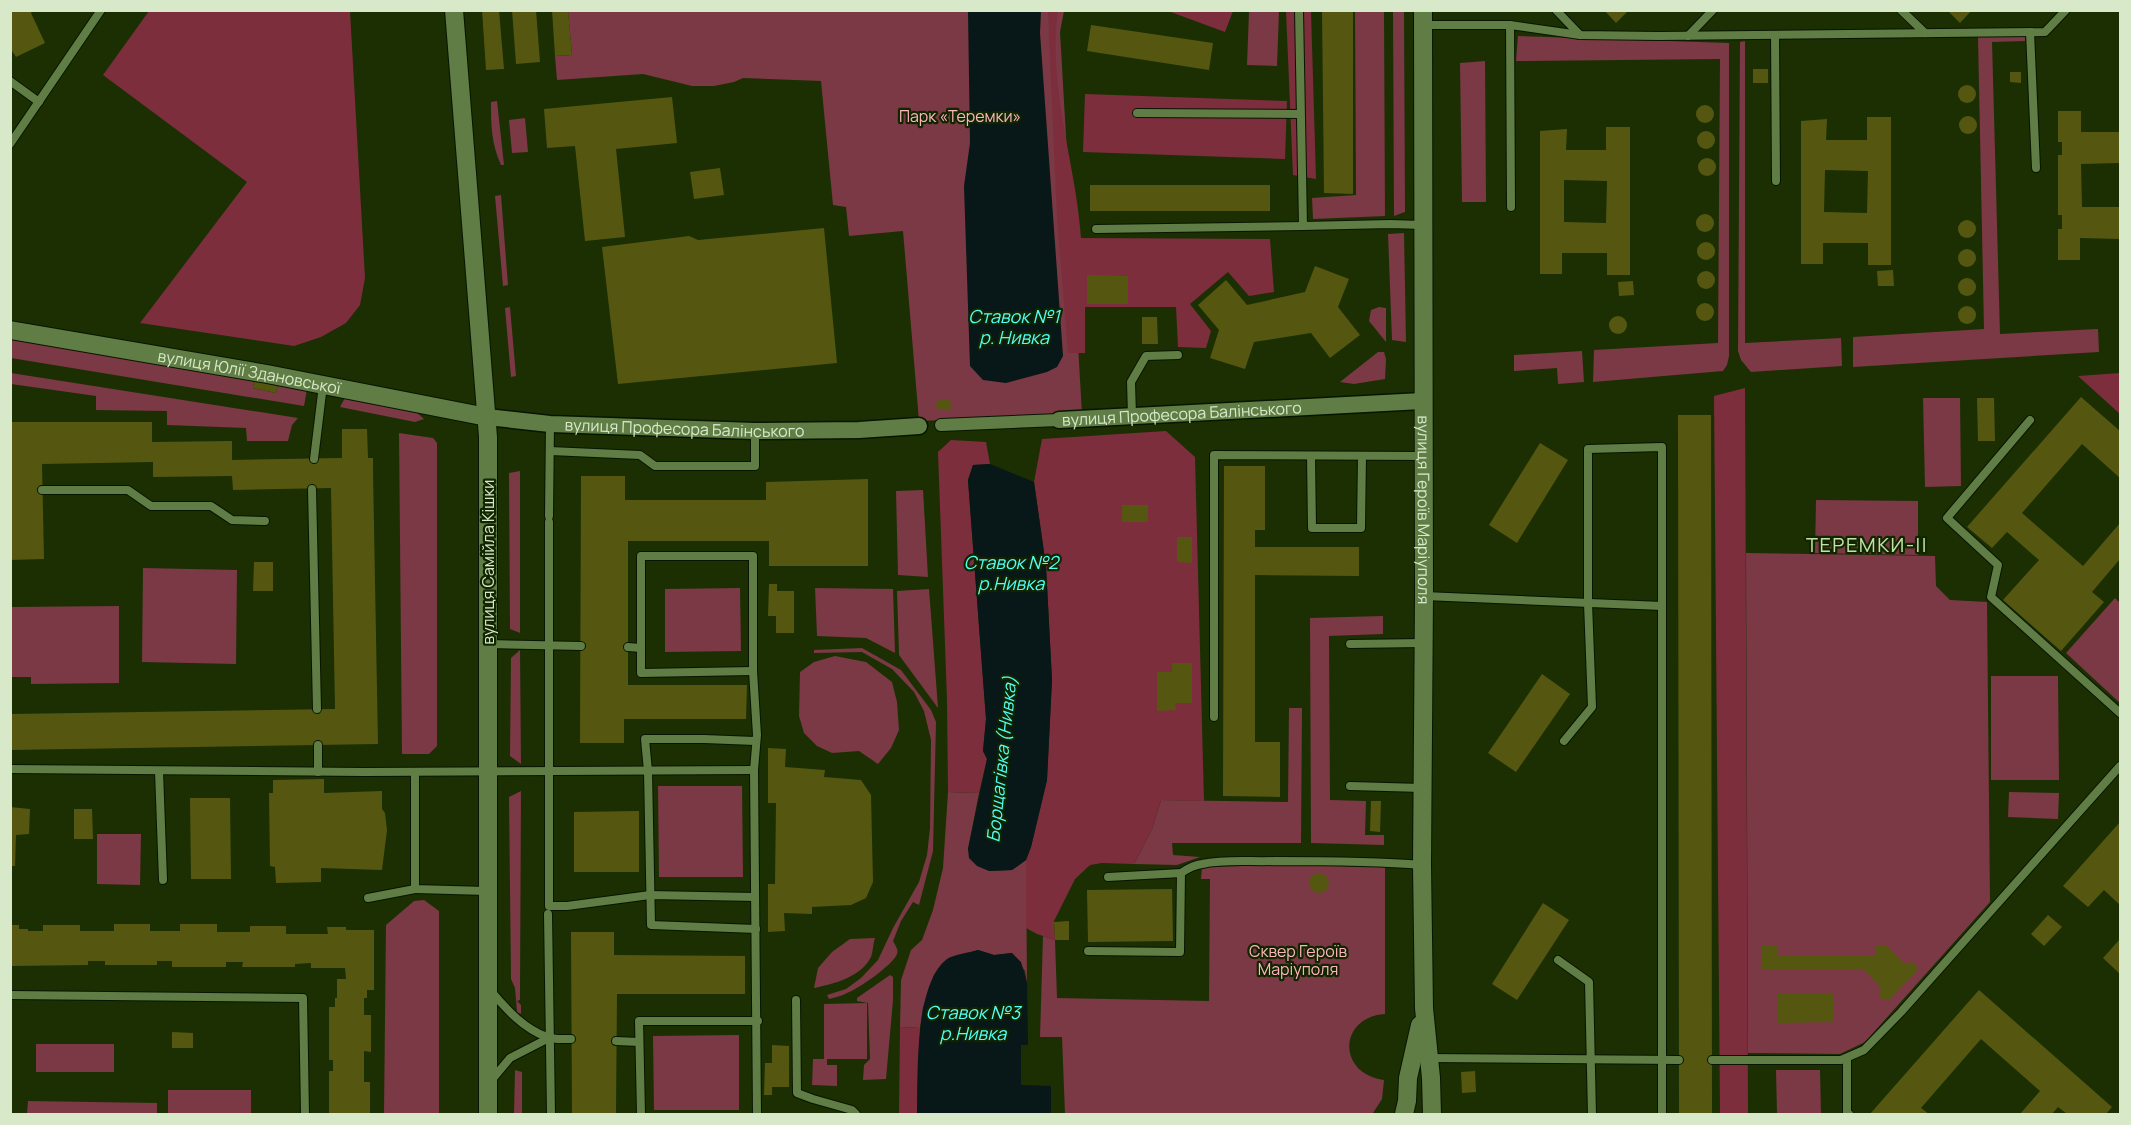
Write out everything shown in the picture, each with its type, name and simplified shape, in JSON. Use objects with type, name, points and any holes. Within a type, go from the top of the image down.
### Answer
[{"type":"street","name":"вулиця Самійла Кішки","points":[[454,10],[487,417],[489,1114]]},
{"type":"street","name":"вулиця Героїв Маріуполя","points":[[1423,18],[1422,865],[1424,1008],[1432,1114]]},
{"type":"street","name":"вулиця Юлії Здановської","points":[[10,330],[323,385],[487,417]]},
{"type":"street","name":"вулиця Професора Балінського","points":[[941,425],[1422,401]]},
{"type":"street","name":"вулиця Професора Балінського","points":[[487,417],[550,424],[755,431],[860,430],[919,426]]},
{"type":"street","name":"вулиця Героїв Маріуполя","points":[[1404,1114],[1408,1078],[1424,1008]]},
{"type":"lane","points":[[10,144],[101,10]]},
{"type":"lane","points":[[1299,10],[1303,226]]},
{"type":"lane","points":[[1556,10],[1580,35]]},
{"type":"lane","points":[[1688,36],[1713,10]]},
{"type":"lane","points":[[1901,10],[1925,33]]},
{"type":"lane","points":[[1423,18],[1510,25],[1580,35],[1775,36],[2045,32],[2066,10]]},
{"type":"lane","points":[[1510,25],[1511,207]]},
{"type":"lane","points":[[2030,32],[2036,168]]},
{"type":"lane","points":[[1775,36],[1776,181]]},
{"type":"lane","points":[[10,81],[39,102]]},
{"type":"lane","points":[[1137,113],[1300,114]]},
{"type":"lane","points":[[1096,228],[1422,225]]},
{"type":"lane","points":[[1132,416],[1131,382],[1146,356],[1178,355]]},
{"type":"lane","points":[[314,459],[323,385]]},
{"type":"lane","points":[[2030,420],[1947,518],[1998,565],[1991,597],[2121,713]]},
{"type":"lane","points":[[550,424],[549,1038],[551,1114]]},
{"type":"lane","points":[[550,451],[640,455],[655,466],[755,466],[755,431]]},
{"type":"lane","points":[[1564,741],[1592,706],[1588,603],[1588,449],[1662,447],[1662,1114]]},
{"type":"lane","points":[[1214,717],[1214,455],[1422,456]]},
{"type":"lane","points":[[1311,456],[1312,528],[1361,528],[1362,456]]},
{"type":"lane","points":[[42,489],[128,490],[151,506],[211,506],[232,520],[265,521]]},
{"type":"lane","points":[[312,489],[317,709]]},
{"type":"lane","points":[[753,671],[641,673],[641,556],[753,556],[753,671],[756,701],[754,770],[758,1021],[757,1114]]},
{"type":"lane","points":[[1424,596],[1662,606]]},
{"type":"lane","points":[[1350,644],[1423,643]]},
{"type":"lane","points":[[488,644],[580,646]]},
{"type":"lane","points":[[628,647],[641,648]]},
{"type":"lane","points":[[755,741],[704,738],[645,739],[648,771],[651,925],[756,929]]},
{"type":"lane","points":[[318,745],[318,772]]},
{"type":"lane","points":[[1712,1060],[1841,1060],[1864,1050],[2121,766]]},
{"type":"lane","points":[[10,769],[318,772],[754,770]]},
{"type":"lane","points":[[159,771],[163,880]]},
{"type":"lane","points":[[415,772],[415,889]]},
{"type":"lane","points":[[1350,786],[1422,788]]},
{"type":"lane","points":[[1108,877],[1181,873],[1201,864],[1235,861],[1391,862],[1422,865]]},
{"type":"lane","points":[[1088,951],[1180,952],[1181,873]]},
{"type":"lane","points":[[368,898],[415,889],[487,891]]},
{"type":"lane","points":[[549,910],[650,896],[755,897]]},
{"type":"lane","points":[[1558,960],[1589,982],[1592,1114]]},
{"type":"lane","points":[[489,989],[512,1016],[549,1038],[571,1039]]},
{"type":"lane","points":[[10,995],[303,998],[305,1114]]},
{"type":"lane","points":[[796,1000],[797,1093],[813,1100],[852,1110],[855,1114]]},
{"type":"lane","points":[[641,1114],[639,1021],[758,1021]]},
{"type":"lane","points":[[488,1084],[510,1058],[549,1038]]},
{"type":"lane","points":[[616,1041],[639,1042]]},
{"type":"lane","points":[[1429,1058],[1679,1060]]},
{"type":"lane","points":[[1847,1058],[1847,1113],[1849,1114]]},
{"type":"green space","name":"Парк «Теремки»","points":[[568,11],[1064,11],[1060,32],[1082,414],[919,421],[903,231],[849,236],[846,207],[833,205],[821,81],[743,78],[714,86],[692,86],[643,74],[557,80],[555,56],[572,55]]},
{"type":"green space","points":[[1249,11],[1279,11],[1277,66],[1247,65]]},
{"type":"green space","points":[[1355,11],[1384,11],[1385,216],[1313,219],[1312,198],[1356,195]]},
{"type":"green space","points":[[1393,11],[1404,11],[1405,212],[1394,216]]},
{"type":"green space","points":[[2025,35],[2025,41],[1992,42],[2000,334],[2098,329],[2099,352],[1853,367],[1853,337],[1984,329],[1978,37]]},
{"type":"green space","points":[[1518,36],[1729,43],[1729,356],[1723,371],[1593,382],[1594,350],[1718,343],[1720,59],[1516,61]]},
{"type":"green space","points":[[1745,41],[1745,343],[1841,338],[1842,366],[1751,372],[1741,360],[1738,351],[1740,42]]},
{"type":"green space","points":[[1485,61],[1486,202],[1462,202],[1460,63]]},
{"type":"green space","points":[[497,101],[504,165],[501,165],[492,134],[491,102]]},
{"type":"green space","points":[[525,118],[528,152],[512,153],[509,120]]},
{"type":"green space","points":[[501,195],[508,285],[503,286],[495,196]]},
{"type":"green space","points":[[1404,233],[1406,342],[1392,340],[1388,234]]},
{"type":"green space","points":[[510,307],[516,376],[511,377],[505,308]]},
{"type":"green space","points":[[1379,307],[1386,308],[1386,342],[1369,321],[1371,310]]},
{"type":"green space","points":[[10,339],[254,380],[253,388],[276,393],[278,384],[307,389],[304,406],[11,358]]},
{"type":"green space","points":[[1582,351],[1584,382],[1558,384],[1557,368],[1514,371],[1514,355]]},
{"type":"green space","points":[[1378,352],[1384,352],[1386,359],[1385,379],[1354,384],[1340,382]]},
{"type":"green space","points":[[10,373],[298,418],[292,425],[288,441],[247,441],[246,428],[167,425],[167,411],[96,410],[96,396],[11,384]]},
{"type":"green space","points":[[345,398],[416,412],[424,419],[415,422],[340,407]]},
{"type":"green space","points":[[1923,398],[1960,398],[1961,486],[1925,487]]},
{"type":"green space","points":[[399,433],[433,438],[437,443],[437,746],[429,754],[402,754]]},
{"type":"green space","points":[[520,471],[520,633],[510,629],[509,473]]},
{"type":"green space","points":[[923,490],[928,577],[898,575],[896,491]]},
{"type":"green space","points":[[1816,500],[1918,501],[1918,555],[1815,553]]},
{"type":"green space","points":[[1746,553],[1935,556],[1936,586],[1950,600],[1987,602],[1990,902],[1865,1042],[1840,1054],[1748,1053]]},
{"type":"green space","points":[[143,568],[237,570],[236,664],[142,662]]},
{"type":"green space","points":[[740,588],[741,651],[665,652],[665,589]]},
{"type":"green space","points":[[815,588],[893,589],[895,653],[866,638],[817,636]]},
{"type":"green space","points":[[929,589],[938,708],[899,655],[897,591]]},
{"type":"green space","points":[[2115,598],[2120,603],[2120,703],[2066,653]]},
{"type":"green space","points":[[119,606],[119,683],[31,684],[31,677],[11,677],[11,607]]},
{"type":"green space","points":[[1383,616],[1383,634],[1329,636],[1330,800],[1366,801],[1365,835],[1384,835],[1384,845],[1311,843],[1310,618]]},
{"type":"green space","points":[[862,648],[901,670],[931,710],[936,722],[933,851],[919,905],[913,902],[901,921],[893,941],[898,951],[894,959],[859,987],[829,999],[827,995],[846,989],[861,978],[878,960],[919,882],[927,855],[930,828],[931,740],[924,711],[914,692],[892,669],[862,652],[814,653],[814,650]]},
{"type":"green space","points":[[520,650],[521,764],[510,756],[511,658]]},
{"type":"green space","points":[[835,656],[866,662],[892,682],[897,702],[899,730],[891,748],[878,764],[859,751],[832,753],[817,746],[804,733],[799,716],[800,672],[814,662]]},
{"type":"green space","points":[[1991,676],[2058,676],[2059,780],[1991,780]]},
{"type":"green space","points":[[1289,708],[1302,708],[1301,843],[1172,843],[1173,855],[1200,857],[1177,865],[1134,864],[1152,829],[1161,800],[1288,802]]},
{"type":"green space","points":[[658,786],[742,786],[743,877],[659,877]]},
{"type":"green space","points":[[521,791],[520,1000],[517,1001],[521,1005],[521,1014],[517,1012],[515,988],[511,979],[509,797]]},
{"type":"green space","points":[[948,792],[979,793],[968,849],[990,871],[1012,870],[1026,860],[1027,983],[1025,971],[1012,953],[994,955],[978,950],[949,958],[934,975],[923,1007],[920,1028],[900,1027],[901,980],[911,950],[922,940],[933,910],[943,868]]},
{"type":"green space","points":[[2009,792],[2059,793],[2058,819],[2008,817]]},
{"type":"green space","points":[[97,834],[141,834],[140,885],[97,884]]},
{"type":"green space","name":"Сквер Героїв Маріуполя","points":[[1279,865],[1385,867],[1385,1014],[1370,1017],[1358,1025],[1349,1046],[1351,1057],[1358,1068],[1369,1076],[1384,1080],[1382,1099],[1373,1113],[1065,1114],[1062,1037],[1040,1037],[1043,936],[1055,940],[1057,998],[1209,1001],[1210,879],[1201,879],[1202,867]]},
{"type":"green space","points":[[424,900],[439,911],[439,1114],[384,1114],[386,925],[414,901]]},
{"type":"green space","points":[[875,938],[871,957],[861,970],[838,982],[814,988],[818,968],[832,952],[850,939]]},
{"type":"green space","points":[[890,975],[893,977],[893,1000],[886,1079],[863,1080],[864,1065],[870,1059],[868,1003],[857,1001],[857,998]]},
{"type":"green space","points":[[867,1003],[867,1059],[827,1059],[827,1065],[837,1065],[837,1086],[812,1085],[813,1059],[824,1059],[824,1004]]},
{"type":"green space","points":[[739,1035],[739,1110],[654,1110],[653,1036]]},
{"type":"green space","points":[[36,1044],[114,1044],[114,1072],[36,1072]]},
{"type":"green space","points":[[515,1070],[522,1072],[522,1114],[514,1114]]},
{"type":"green space","points":[[1776,1070],[1820,1070],[1821,1114],[1777,1114]]},
{"type":"green space","points":[[168,1090],[251,1090],[251,1114],[168,1114]]},
{"type":"green space","points":[[28,1101],[157,1103],[157,1114],[27,1114]]},
{"type":"shaded area","points":[[149,11],[350,11],[365,278],[360,305],[346,323],[321,337],[294,346],[140,323],[247,182],[103,75]]},
{"type":"shaded area","points":[[1048,11],[1058,11],[1056,68],[1081,238],[1270,239],[1274,292],[1249,296],[1228,272],[1190,304],[1211,331],[1206,348],[1178,347],[1176,307],[1085,307],[1085,353],[1068,353],[1057,218]]},
{"type":"shaded area","points":[[1168,11],[1233,11],[1225,32]]},
{"type":"shaded area","points":[[1286,11],[1311,11],[1316,179],[1293,175]]},
{"type":"shaded area","points":[[1085,94],[1287,101],[1285,159],[1083,152]]},
{"type":"shaded area","points":[[2120,373],[2120,414],[2078,376]]},
{"type":"shaded area","points":[[1745,388],[1748,1114],[1720,1114],[1714,396]]},
{"type":"shaded area","points":[[1166,431],[1195,457],[1204,801],[1161,800],[1152,829],[1134,864],[1090,865],[1075,879],[1054,921],[1055,940],[1026,928],[1026,860],[1047,780],[1052,680],[1046,566],[1034,482],[1042,439]]},
{"type":"shaded area","points":[[951,440],[986,442],[990,464],[973,465],[968,480],[986,719],[983,751],[987,759],[979,793],[948,792],[938,452]]},
{"type":"shaded area","points":[[900,1027],[920,1028],[917,1114],[899,1114]]},
{"type":"water","name":"Ставок №1 р. Нивка","points":[[968,11],[1041,11],[1040,33],[1063,356],[1057,367],[1047,372],[1006,383],[983,380],[970,366],[964,186],[970,143]]},
{"type":"water","name":"Ставок №2 р.Нивка","points":[[990,464],[1034,482],[1046,566],[1052,680],[1047,780],[1031,847],[1026,860],[1012,870],[989,871],[977,866],[969,858],[968,849],[987,759],[983,751],[986,719],[968,480],[973,465]]},
{"type":"water","name":"Ставок №3 р.Нивка","points":[[978,950],[994,955],[1012,953],[1021,962],[1027,983],[1028,1045],[1021,1045],[1021,1085],[1051,1086],[1051,1114],[917,1114],[920,1032],[929,988],[936,971],[947,959]]},
{"type":"building","points":[[10,10],[33,10],[31,13],[45,43],[16,57],[10,48]]},
{"type":"building","points":[[482,10],[499,10],[504,69],[486,70]]},
{"type":"building","points":[[512,10],[536,10],[540,62],[516,64]]},
{"type":"building","points":[[552,10],[568,10],[572,55],[555,56]]},
{"type":"building","points":[[1322,10],[1353,10],[1353,194],[1324,193]]},
{"type":"building","points":[[1604,10],[1629,10],[1616,23]]},
{"type":"building","points":[[1947,10],[1972,10],[1960,23]]},
{"type":"building","points":[[1091,25],[1213,43],[1209,70],[1087,51]]},
{"type":"building","points":[[1753,69],[1768,69],[1768,83],[1753,83]]},
{"type":"building","points":[[2010,72],[2021,72],[2021,83],[2010,82]]},
{"type":"building","points":[[1963,85],[1971,85],[1976,90],[1974,101],[1963,103],[1958,98],[1958,90]]},
{"type":"building","points":[[672,97],[677,143],[616,149],[625,237],[585,241],[575,146],[547,148],[544,109]]},
{"type":"building","points":[[1701,105],[1709,105],[1714,110],[1712,121],[1701,123],[1696,118],[1696,110]]},
{"type":"building","points":[[2058,111],[2081,111],[2081,132],[2120,132],[2120,163],[2081,164],[2082,207],[2120,207],[2120,239],[2080,238],[2080,260],[2058,260],[2058,229],[2062,229],[2062,215],[2058,215],[2058,155],[2062,155],[2062,142],[2058,142]]},
{"type":"building","points":[[1964,116],[1972,116],[1977,121],[1975,132],[1964,134],[1959,129],[1959,121]]},
{"type":"building","points":[[1867,117],[1891,117],[1891,265],[1868,265],[1868,243],[1823,243],[1823,264],[1801,264],[1801,121],[1827,119],[1826,140],[1867,140]],"holes":[[[1825,170],[1868,171],[1867,213],[1824,212]]]},
{"type":"building","points":[[1606,127],[1630,127],[1630,275],[1607,275],[1607,253],[1562,253],[1562,274],[1540,274],[1540,131],[1567,129],[1566,150],[1606,150]],"holes":[[[1564,180],[1607,181],[1606,223],[1564,222]]]},
{"type":"building","points":[[1702,131],[1710,131],[1715,136],[1713,147],[1702,149],[1697,144],[1697,136]]},
{"type":"building","points":[[1703,158],[1711,158],[1716,163],[1714,174],[1703,176],[1698,171],[1698,163]]},
{"type":"building","points":[[720,168],[724,195],[694,199],[690,172]]},
{"type":"building","points":[[1090,185],[1270,185],[1270,211],[1090,211]]},
{"type":"building","points":[[1701,214],[1709,214],[1714,219],[1712,230],[1701,232],[1696,227],[1696,219]]},
{"type":"building","points":[[1963,220],[1971,220],[1976,225],[1974,236],[1963,238],[1958,233],[1958,225]]},
{"type":"building","points":[[824,228],[837,363],[618,384],[602,247],[689,236],[698,240]]},
{"type":"building","points":[[1702,242],[1710,242],[1715,247],[1713,258],[1702,260],[1697,255],[1697,247]]},
{"type":"building","points":[[1963,249],[1971,249],[1976,254],[1974,265],[1963,267],[1958,262],[1958,254]]},
{"type":"building","points":[[1315,266],[1349,279],[1338,307],[1360,335],[1330,358],[1311,333],[1254,342],[1245,369],[1210,358],[1219,330],[1198,305],[1226,280],[1247,305],[1305,292]]},
{"type":"building","points":[[1893,270],[1894,286],[1878,286],[1877,271]]},
{"type":"building","points":[[1702,271],[1710,271],[1715,276],[1713,287],[1702,289],[1697,284],[1697,276]]},
{"type":"building","points":[[1087,275],[1128,276],[1128,304],[1087,304]]},
{"type":"building","points":[[1963,278],[1971,278],[1976,283],[1974,294],[1963,296],[1958,291],[1958,283]]},
{"type":"building","points":[[1633,281],[1634,295],[1619,296],[1618,282]]},
{"type":"building","points":[[1701,303],[1709,303],[1714,308],[1712,319],[1701,321],[1696,316],[1696,308]]},
{"type":"building","points":[[1963,306],[1971,306],[1976,311],[1974,322],[1963,324],[1958,319],[1958,311]]},
{"type":"building","points":[[1614,316],[1622,316],[1627,321],[1625,332],[1614,334],[1609,329],[1609,321]]},
{"type":"building","points":[[1142,317],[1157,317],[1158,344],[1142,344]]},
{"type":"building","points":[[254,380],[278,384],[276,393],[253,388]]},
{"type":"building","points":[[2081,397],[2120,431],[2120,478],[2082,444],[2022,513],[2083,566],[2120,523],[2120,559],[2092,592],[2104,602],[2061,651],[2003,600],[2039,560],[2007,532],[1992,548],[1967,527]]},
{"type":"building","points":[[1977,398],[1994,398],[1995,441],[1978,441]]},
{"type":"building","points":[[950,399],[951,409],[937,410],[936,401]]},
{"type":"building","points":[[1678,415],[1711,415],[1712,1114],[1679,1114]]},
{"type":"building","points":[[10,422],[152,422],[152,442],[232,441],[232,460],[342,458],[342,429],[367,429],[368,458],[373,458],[378,744],[10,750],[10,714],[335,709],[331,488],[233,490],[232,476],[153,477],[153,462],[42,464],[44,559],[10,560]]},
{"type":"building","points":[[1540,443],[1568,460],[1517,543],[1489,525]]},
{"type":"building","points":[[1224,466],[1265,466],[1265,530],[1255,530],[1255,547],[1359,547],[1359,576],[1255,575],[1255,742],[1280,742],[1280,797],[1223,796]]},
{"type":"building","points":[[581,476],[625,476],[625,500],[766,500],[766,482],[868,479],[868,566],[769,566],[769,541],[628,541],[628,685],[747,685],[746,719],[624,719],[624,743],[580,743]]},
{"type":"building","points":[[1122,505],[1148,505],[1148,522],[1122,522]]},
{"type":"building","points":[[1177,537],[1192,537],[1192,563],[1177,562]]},
{"type":"building","points":[[254,562],[273,562],[273,591],[253,591]]},
{"type":"building","points":[[769,584],[777,584],[777,591],[794,591],[794,633],[776,633],[776,616],[768,616]]},
{"type":"building","points":[[1172,663],[1192,663],[1192,703],[1175,703],[1176,710],[1157,711],[1157,672],[1172,672]]},
{"type":"building","points":[[1542,674],[1570,694],[1516,772],[1488,753]]},
{"type":"building","points":[[768,748],[786,749],[785,767],[825,770],[824,777],[861,780],[871,795],[873,882],[866,898],[851,905],[812,907],[812,914],[784,913],[785,931],[768,932],[768,884],[775,884],[776,803],[768,803]]},
{"type":"building","points":[[324,779],[324,793],[382,791],[382,809],[385,813],[387,830],[382,870],[321,868],[321,882],[276,883],[275,867],[270,866],[269,793],[273,793],[273,780]]},
{"type":"building","points":[[190,798],[230,798],[231,879],[191,879]]},
{"type":"building","points":[[1371,801],[1381,801],[1380,832],[1370,831]]},
{"type":"building","points":[[10,807],[30,809],[29,834],[16,835],[15,866],[10,866]]},
{"type":"building","points":[[74,809],[92,809],[93,839],[74,839]]},
{"type":"building","points":[[639,811],[639,872],[574,872],[574,812]]},
{"type":"building","points":[[2120,822],[2120,905],[2104,890],[2088,907],[2063,886]]},
{"type":"building","points":[[1319,873],[1326,876],[1329,883],[1326,890],[1319,893],[1312,890],[1309,883],[1312,876]]},
{"type":"building","points":[[1172,889],[1173,941],[1088,942],[1087,890]]},
{"type":"building","points":[[1543,903],[1569,920],[1517,1000],[1492,984]]},
{"type":"building","points":[[2048,915],[2062,927],[2044,946],[2031,934]]},
{"type":"building","points":[[1069,921],[1069,940],[1055,940],[1054,922]]},
{"type":"building","points":[[114,924],[150,924],[150,931],[180,931],[180,924],[217,924],[217,932],[250,932],[250,926],[286,926],[286,934],[328,934],[327,927],[374,930],[374,990],[367,990],[367,998],[364,998],[364,1015],[371,1015],[371,1052],[364,1051],[364,1082],[370,1082],[370,1114],[329,1114],[329,1071],[333,1071],[333,1060],[329,1060],[329,1007],[335,1007],[337,979],[346,979],[345,968],[311,968],[311,963],[295,964],[295,967],[242,967],[243,962],[226,962],[226,967],[172,967],[172,961],[157,961],[157,965],[105,965],[105,961],[88,961],[88,965],[10,966],[10,925],[19,925],[19,929],[28,929],[28,931],[43,931],[43,925],[80,925],[80,931],[114,931]]},
{"type":"building","points":[[571,932],[614,932],[614,955],[745,956],[745,994],[617,994],[616,1114],[572,1114]]},
{"type":"building","points":[[2120,939],[2120,974],[2103,958]]},
{"type":"building","points":[[1762,946],[1777,946],[1777,955],[1875,956],[1875,946],[1887,946],[1905,964],[1910,962],[1915,964],[1918,970],[1890,999],[1886,1000],[1882,999],[1879,993],[1881,987],[1864,970],[1762,970]]},
{"type":"building","points":[[1979,990],[2112,1107],[2106,1114],[2067,1114],[2058,1107],[2052,1114],[2020,1114],[2040,1091],[1981,1039],[1921,1108],[1929,1114],[1870,1114]]},
{"type":"building","points":[[1777,993],[1833,993],[1834,1022],[1777,1023]]},
{"type":"building","points":[[172,1032],[193,1033],[193,1048],[172,1048]]},
{"type":"building","points":[[772,1045],[789,1046],[789,1087],[772,1087],[772,1095],[764,1095],[765,1063],[772,1063]]},
{"type":"building","points":[[1475,1071],[1476,1092],[1462,1093],[1461,1072]]},
{"type":"district","name":"ТЕРЕМКИ-ІІ","points":[[1867,544]]},
{"type":"water label","name":"Борщагівка (Нивка)","points":[[1001,759]]}]
